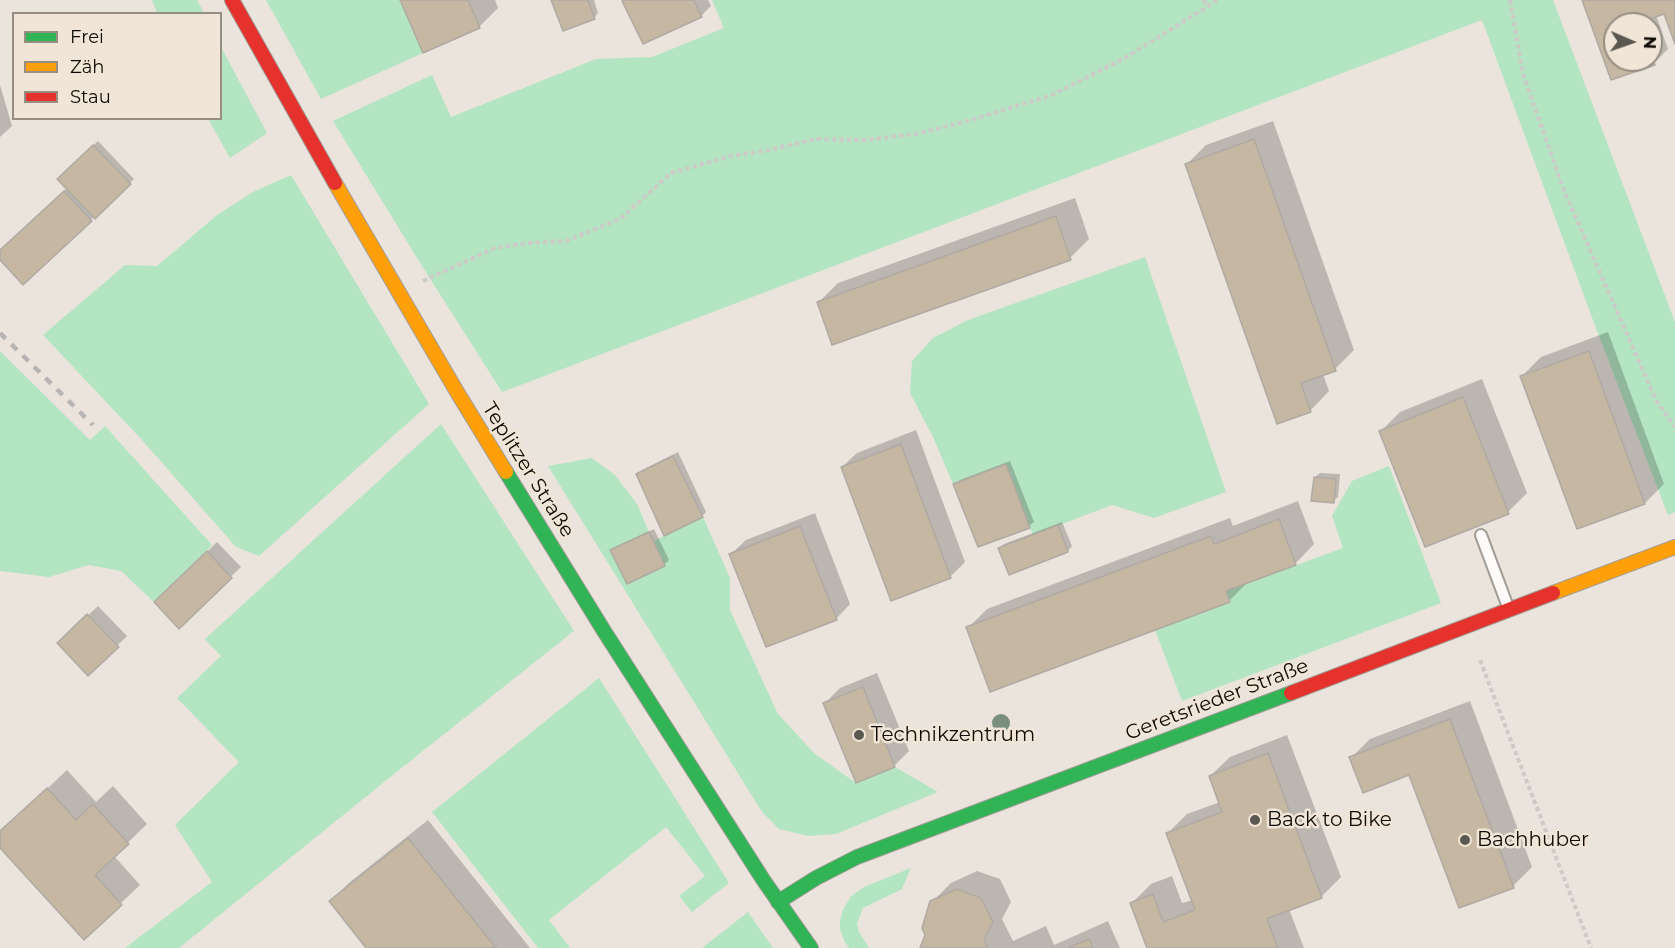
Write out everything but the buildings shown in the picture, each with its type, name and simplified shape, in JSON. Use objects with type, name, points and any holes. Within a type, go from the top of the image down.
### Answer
[{"type":"street","name":"Teplitzer Straße","points":[[232,0],[300,123],[457,392],[604,631],[778,902],[811,948]]},
{"type":"street","name":"Geretsrieder Straße","points":[[778,902],[816,878],[857,857],[1675,548]]},
{"type":"lane","points":[[1481,535],[1509,610]]},
{"type":"path","points":[[1204,0],[1207,8]]},
{"type":"path","points":[[398,292],[495,248],[566,241],[620,219],[671,173],[731,156],[815,139],[864,140],[916,134],[1052,95],[1123,59],[1207,8],[1216,0]]},
{"type":"path","points":[[1510,0],[1523,74],[1565,193],[1656,400],[1675,427]]},
{"type":"path","points":[[1479,660],[1592,948]]},
{"type":"green space","points":[[152,0],[197,0],[203,12],[157,12]]},
{"type":"green space","points":[[266,0],[400,0],[423,53],[321,99]]},
{"type":"green space","points":[[712,0],[1553,0],[1675,322],[1675,512],[1668,515],[1482,20],[502,392],[333,121],[432,75],[451,117],[596,59],[652,57],[724,28]]},
{"type":"green space","points":[[222,49],[267,133],[230,158],[209,120],[222,120]]},
{"type":"green space","points":[[291,175],[429,404],[259,556],[236,547],[142,440],[43,335],[125,265],[157,266],[217,215],[253,192]]},
{"type":"green space","points":[[1145,257],[1226,492],[1154,518],[1112,505],[1033,535],[1006,464],[953,484],[933,437],[910,393],[912,361],[933,338],[968,320]]},
{"type":"green space","points":[[0,351],[90,440],[105,426],[212,545],[154,602],[121,571],[89,565],[49,577],[0,571]]},
{"type":"green space","points":[[441,424],[574,631],[179,948],[125,948],[212,882],[175,825],[239,762],[177,698],[221,656],[205,639]]},
{"type":"green space","points":[[592,458],[615,475],[637,504],[649,532],[610,550],[627,584],[665,566],[654,541],[703,517],[730,578],[730,610],[778,714],[815,754],[856,783],[895,767],[938,792],[836,834],[808,836],[779,829],[762,812],[548,466]]},
{"type":"green space","points":[[1389,466],[1441,603],[1182,701],[1155,630],[1229,602],[1226,591],[1343,548],[1332,516],[1352,481]]},
{"type":"green space","points":[[599,678],[729,883],[692,912],[679,896],[705,876],[666,827],[549,920],[570,948],[538,948],[432,812]]},
{"type":"green space","points":[[911,868],[902,889],[863,908],[857,923],[859,932],[869,948],[849,948],[840,929],[840,921],[851,896],[864,887]]},
{"type":"green space","points":[[748,912],[773,948],[702,948]]},
{"type":"railway","points":[[0,333],[93,425]]},
{"type":"traffic: fast","points":[[506,472],[604,631],[764,881],[811,948]]},
{"type":"traffic: fast","points":[[778,902],[816,878],[857,857],[1291,693]]},
{"type":"traffic: slow","points":[[335,183],[506,472]]},
{"type":"traffic: slow","points":[[1553,593],[1675,547]]},
{"type":"traffic: jam","points":[[232,0],[335,183]]},
{"type":"traffic: jam","points":[[1291,693],[1553,593]]},
{"type":"place","name":"Technikzentrum","points":[[859,735]]},
{"type":"place","name":"Back to Bike","points":[[1255,820]]},
{"type":"place","name":"Bachhuber","points":[[1465,840]]}]
